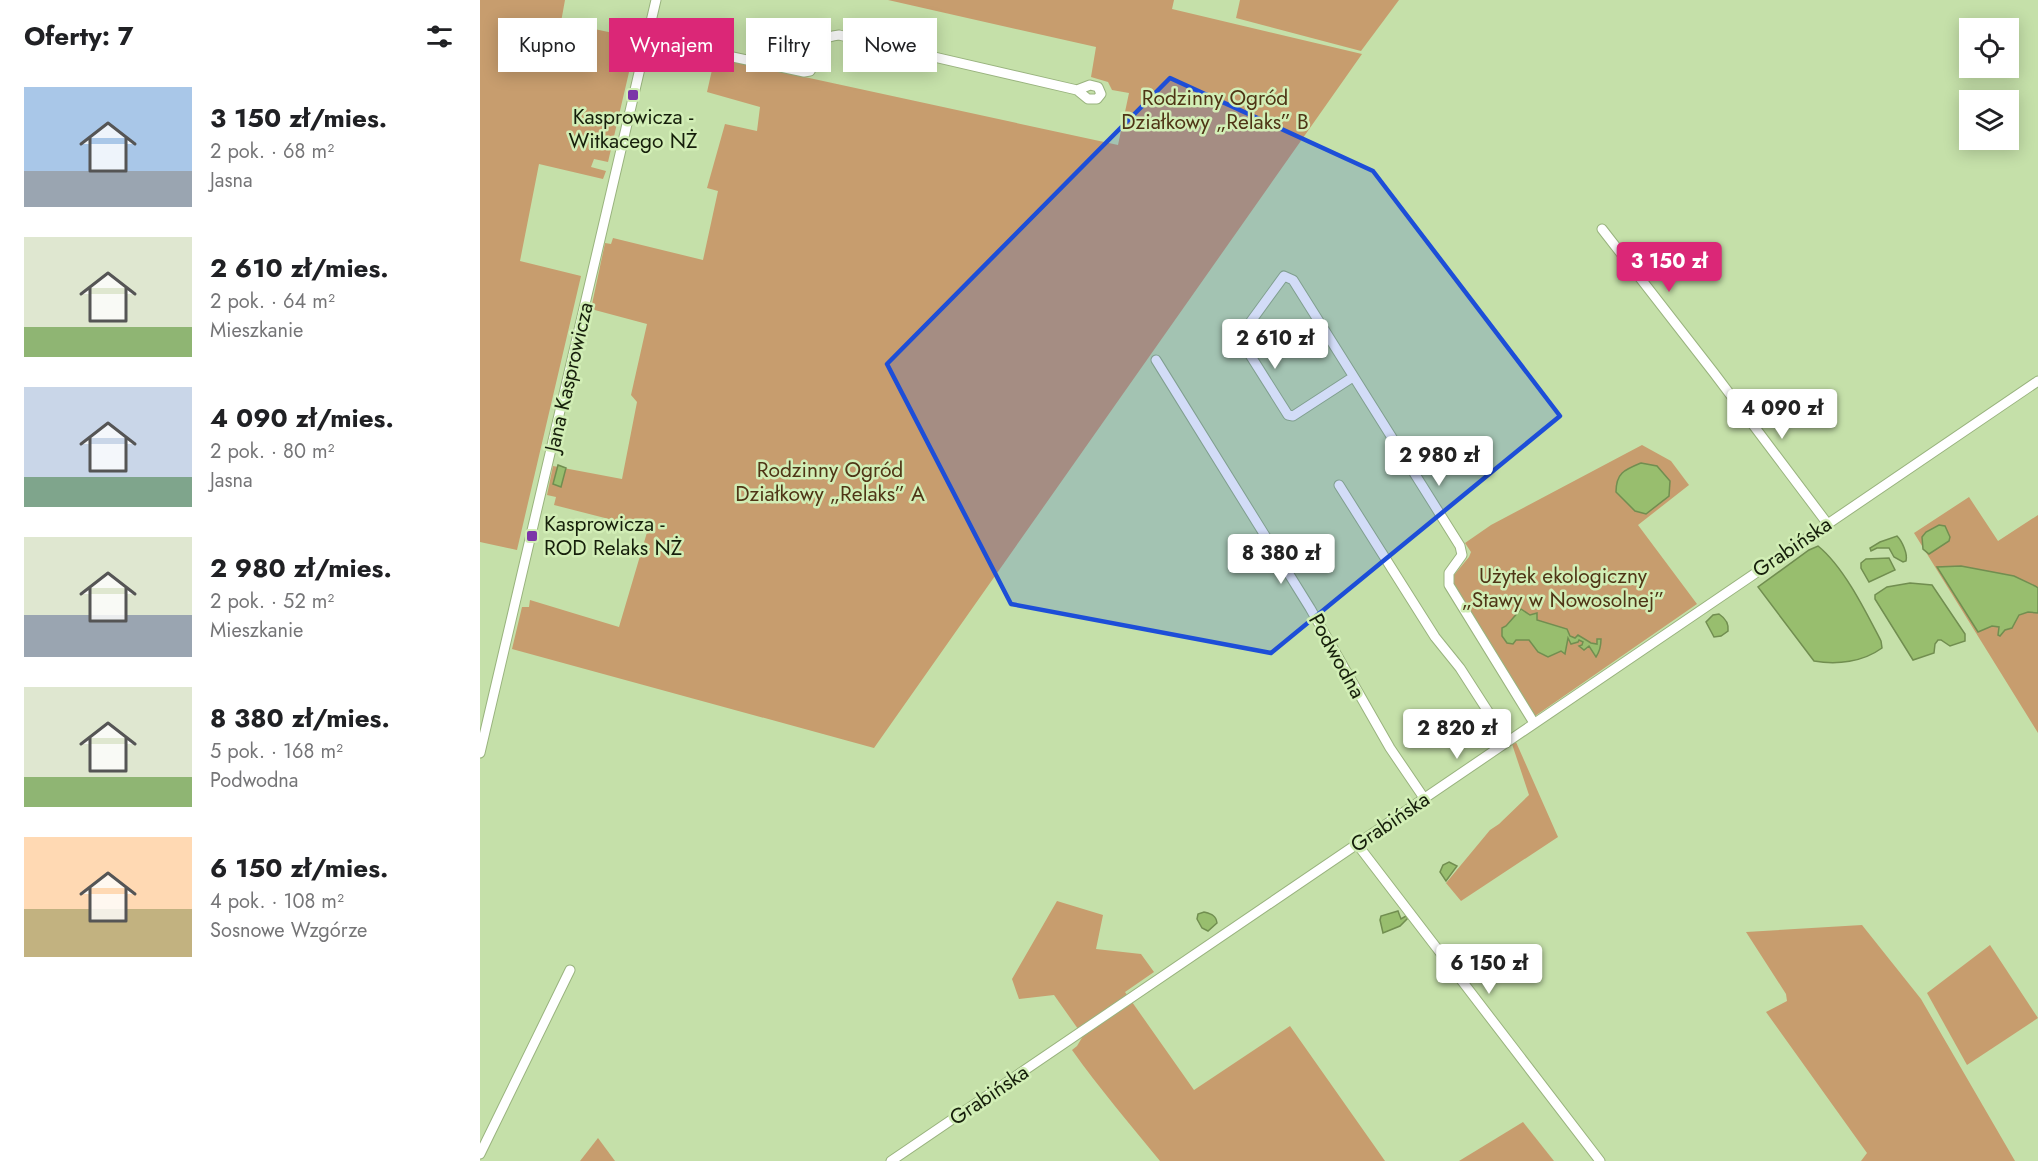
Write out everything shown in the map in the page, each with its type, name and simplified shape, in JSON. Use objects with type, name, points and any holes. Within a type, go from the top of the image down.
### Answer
[{"type":"street","name":"Jana Kasprowicza","points":[[651,18],[656,0]]},
{"type":"street","points":[[734,57],[804,72],[810,71],[821,40],[826,36],[839,35],[1077,90]]},
{"type":"street","name":"Jana Kasprowicza","points":[[480,753],[638,72]]},
{"type":"street","points":[[1602,229],[1827,523]]},
{"type":"street","points":[[1353,376],[1293,416],[1288,415],[1240,339],[1280,279],[1287,276],[1293,280],[1460,546],[1462,555],[1449,573],[1449,585],[1534,723]]},
{"type":"street","name":"Podwodna","points":[[1156,360],[1310,608],[1390,748],[1424,798]]},
{"type":"street","name":"Grabińska","points":[[891,1161],[2038,381]]},
{"type":"street","points":[[1339,485],[1435,637],[1460,668],[1507,741]]},
{"type":"street","points":[[1357,844],[1600,1161]]},
{"type":"street","points":[[480,1154],[570,970]]},
{"type":"highlighted area","points":[[1170,78],[1373,171],[1560,416],[1271,653],[1011,604],[887,364]]},
{"type":"green space","points":[[480,0],[565,0],[562,18],[498,18],[498,72],[597,72],[597,30],[609,32],[609,72],[629,72],[608,162],[594,159],[591,167],[606,171],[603,179],[539,164],[520,261],[581,276],[517,550],[480,542]]},
{"type":"green space","points":[[888,0],[1174,0],[1172,9],[1362,54],[874,748],[512,649],[522,607],[529,607],[530,600],[619,627],[648,529],[554,505],[556,497],[547,495],[553,466],[622,479],[637,402],[631,395],[647,324],[591,309],[605,243],[611,244],[613,238],[703,260],[718,191],[707,188],[725,124],[757,131],[760,107],[707,92],[712,72],[734,72],[734,62],[746,64],[746,72],[781,72],[1118,145],[1129,93],[1112,90],[1108,82],[1091,77],[1096,47]]},
{"type":"green space","points":[[1240,0],[1399,0],[1361,51],[1236,18]]},
{"type":"green space","name":"Użytek ekologiczny „Stawy w Nowosolnej”","points":[[1642,445],[1671,461],[1689,485],[1638,525],[1697,604],[1535,716],[1454,587],[1454,575],[1471,552],[1465,543],[1491,525]]},
{"type":"green space","points":[[1969,497],[1998,541],[2038,515],[2038,733],[1914,533]]},
{"type":"green space","points":[[1516,742],[1558,837],[1461,901],[1446,883],[1490,830],[1529,795],[1512,744]]},
{"type":"green space","points":[[1057,901],[1103,915],[1096,949],[1141,954],[1154,972],[1125,992],[1194,1090],[1290,1026],[1385,1161],[1160,1161],[1072,1050],[1083,1036],[1054,995],[1019,999],[1012,979]]},
{"type":"green space","points":[[1862,925],[1921,999],[2015,1161],[1861,1161],[1867,1153],[1766,1012],[1787,1001],[1786,994],[1746,932]]},
{"type":"green space","points":[[1990,945],[2038,1018],[1967,1065],[1927,993]]},
{"type":"green space","points":[[1523,1122],[1554,1161],[1459,1161]]},
{"type":"green space","points":[[598,1138],[615,1161],[580,1161]]},
{"type":"shaded area","points":[[1641,463],[1657,466],[1670,481],[1669,496],[1646,514],[1635,511],[1616,492],[1619,476]]},
{"type":"shaded area","points":[[558,465],[566,468],[561,487],[553,484]]},
{"type":"shaded area","points":[[1939,525],[1945,526],[1950,537],[1949,541],[1929,554],[1923,549],[1922,537]]},
{"type":"shaded area","points":[[1897,536],[1904,548],[1906,561],[1903,562],[1894,557],[1889,548],[1877,548],[1871,551],[1870,548],[1880,542]]},
{"type":"shaded area","points":[[1818,546],[1837,566],[1854,590],[1881,641],[1882,648],[1875,653],[1849,661],[1832,663],[1814,661],[1758,587]]},
{"type":"shaded area","points":[[1889,558],[1895,570],[1869,582],[1861,568],[1861,563],[1866,559]]},
{"type":"shaded area","points":[[1961,566],[2014,576],[2035,586],[2038,588],[2038,613],[2028,612],[2019,615],[2012,628],[2005,630],[2000,636],[1998,635],[1999,627],[1992,626],[1978,632],[1937,567]]},
{"type":"shaded area","points":[[1910,583],[1932,585],[1965,634],[1965,641],[1950,646],[1938,640],[1934,653],[1913,660],[1875,599],[1875,595],[1887,587]]},
{"type":"shaded area","points":[[1521,609],[1530,615],[1537,613],[1537,620],[1567,629],[1570,636],[1575,638],[1578,635],[1597,644],[1597,639],[1601,639],[1596,657],[1589,646],[1584,650],[1579,646],[1583,642],[1579,640],[1571,644],[1568,638],[1565,654],[1561,651],[1548,657],[1538,652],[1529,640],[1516,640],[1513,644],[1507,643],[1502,636],[1502,628]]},
{"type":"shaded area","points":[[1719,614],[1726,621],[1728,631],[1721,636],[1714,637],[1706,622],[1713,615]]},
{"type":"shaded area","points":[[1449,862],[1457,866],[1446,881],[1440,872],[1443,865]]},
{"type":"shaded area","points":[[1398,911],[1401,919],[1406,916],[1408,918],[1400,926],[1383,933],[1381,916]]},
{"type":"shaded area","points":[[1204,912],[1216,918],[1217,923],[1208,931],[1202,928],[1197,919],[1198,914]]},
{"type":"place","name":"Kasprowicza - Witkacego NŻ","points":[[633,95]]},
{"type":"place","name":"Kasprowicza - ROD Relaks NŻ","points":[[532,536]]},
{"type":"park label","name":"Rodzinny Ogród Działkowy „Relaks” B","points":[[1215,110]]},
{"type":"park label","name":"Rodzinny Ogród Działkowy „Relaks” A","points":[[830,482]]}]
